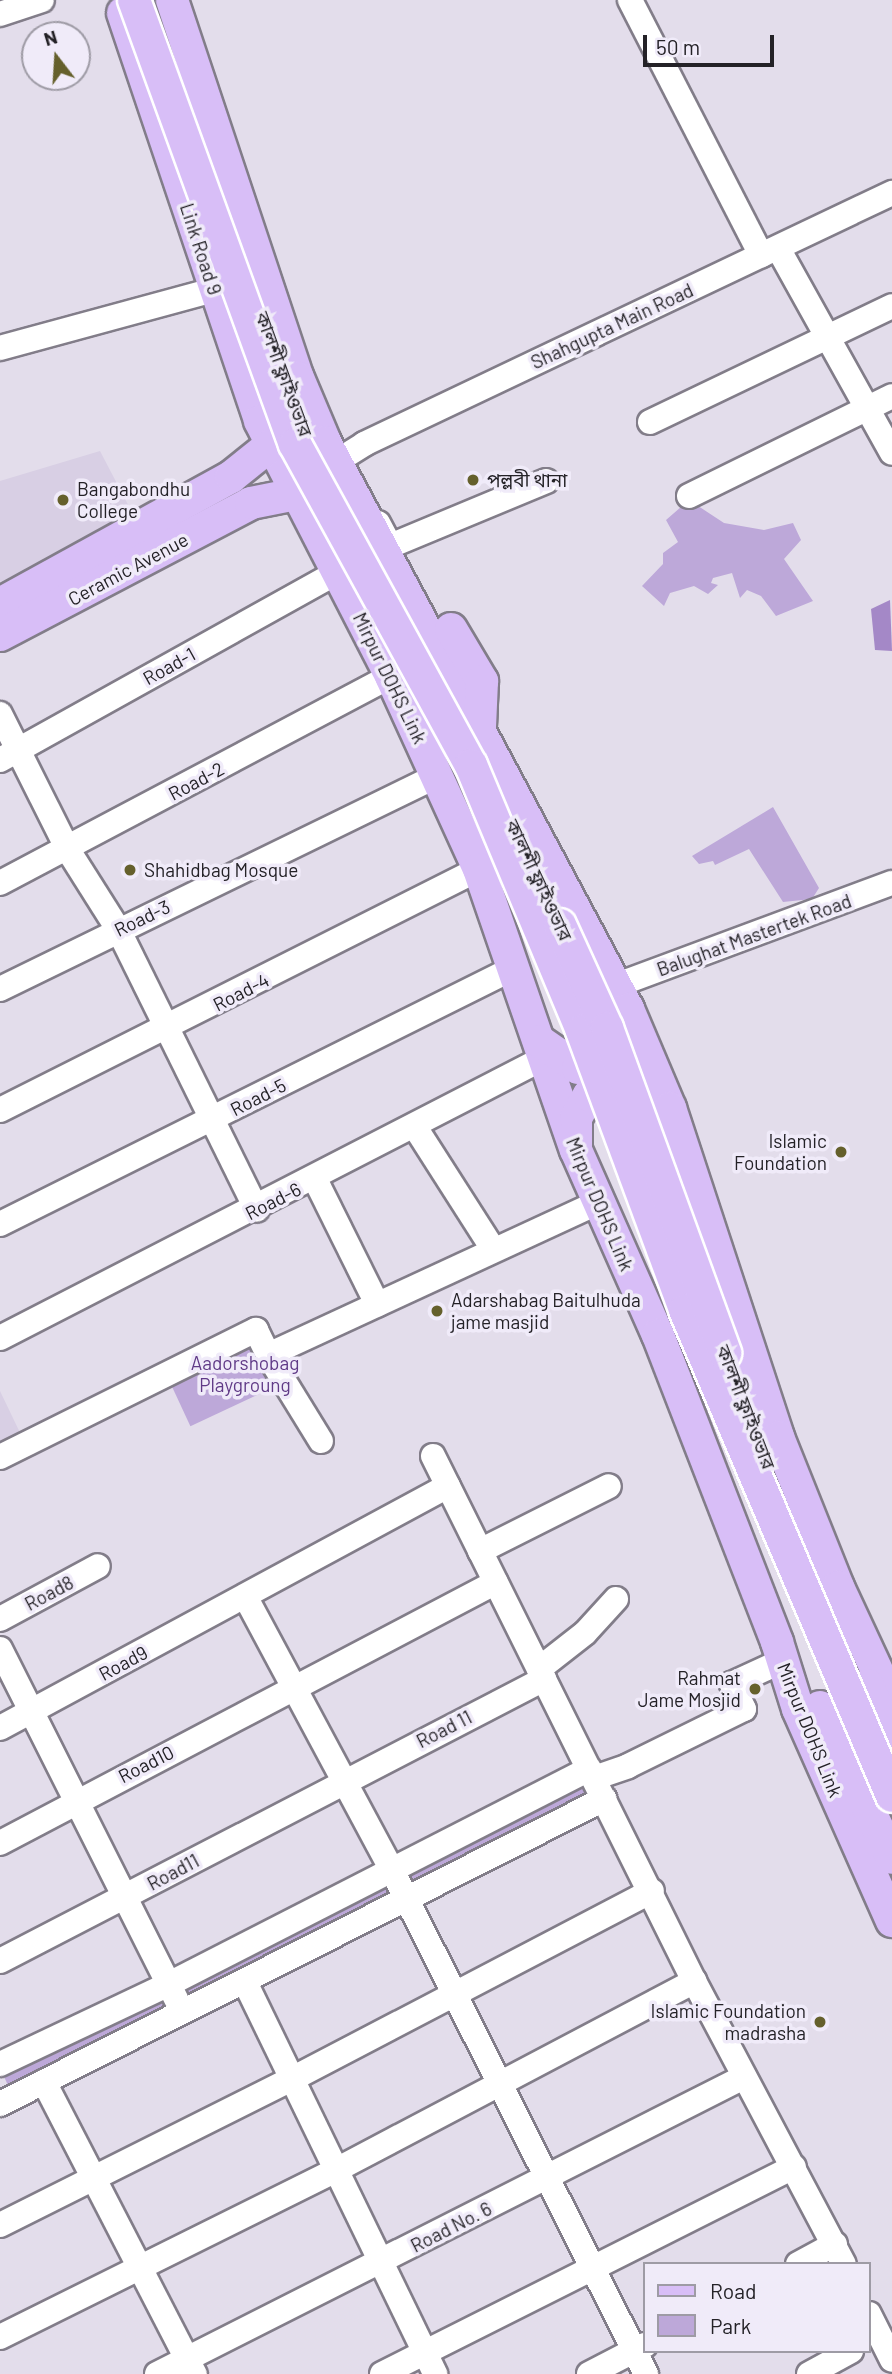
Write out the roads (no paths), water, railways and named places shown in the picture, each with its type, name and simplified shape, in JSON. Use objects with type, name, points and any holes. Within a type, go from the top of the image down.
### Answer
[{"type":"main road","name":"Link Road 9","points":[[119,0],[214,290],[271,444],[296,494]]},
{"type":"main road","points":[[134,0],[296,444],[471,765],[582,1031],[685,1310],[892,1796]]},
{"type":"main road","name":"কালশী ফ্লাইওভার","points":[[156,0],[298,419],[337,502],[482,758],[607,1028],[757,1437],[892,1775]]},
{"type":"main road","points":[[172,0],[298,378],[329,453],[408,592],[622,997],[670,1108],[734,1313],[838,1587],[892,1703]]},
{"type":"main road","points":[[0,604],[231,477],[271,444]]},
{"type":"main road","name":"Mirpur DOHS Link","points":[[296,494],[391,676],[479,869],[576,1150],[597,1203],[658,1335],[779,1651],[798,1709],[892,1921]]},
{"type":"main road","name":"Ceramic Avenue","points":[[0,635],[251,503],[296,494]]},
{"type":"main road","points":[[541,1050],[578,1068],[609,1063],[623,1052],[622,997]]},
{"type":"main road","points":[[576,1150],[580,1105],[603,1087],[634,1085],[670,1108]]},
{"type":"main road","points":[[838,1587],[848,1633],[892,1741]]},
{"type":"main road","points":[[779,1651],[815,1696],[892,1858]]},
{"type":"street","points":[[0,14],[42,0]]},
{"type":"street","points":[[630,0],[770,253],[828,335],[892,453]]},
{"type":"street","name":"Shahgupta Main Road","points":[[329,453],[364,444],[892,193]]},
{"type":"street","points":[[0,348],[214,290]]},
{"type":"street","points":[[650,422],[892,306]]},
{"type":"street","points":[[689,496],[892,397]]},
{"type":"street","points":[[364,444],[355,464],[357,485],[390,546],[546,481]]},
{"type":"street","name":"Road-1","points":[[9,755],[338,572]]},
{"type":"street","name":"Road-2","points":[[0,883],[68,850],[391,676]]},
{"type":"street","points":[[0,714],[9,755],[118,929],[257,1210]]},
{"type":"street","name":"Road-3","points":[[0,989],[118,929],[436,776]]},
{"type":"street","name":"Road-4","points":[[0,1110],[166,1030],[479,869]]},
{"type":"street","name":"Balughat Mastertek Road","points":[[622,997],[892,883]]},
{"type":"street","name":"Road-5","points":[[0,1224],[514,968]]},
{"type":"street","name":"Road-6","points":[[0,1338],[257,1210],[415,1127],[541,1050]]},
{"type":"street","points":[[415,1127],[494,1249]]},
{"type":"street","points":[[316,1179],[377,1304]]},
{"type":"street","points":[[268,1355],[597,1203]]},
{"type":"street","points":[[0,1457],[256,1330],[268,1355],[321,1441]]},
{"type":"street","points":[[433,1456],[652,1891],[694,1981],[839,2254],[806,2262]]},
{"type":"street","name":"Road9","points":[[0,1728],[246,1598],[448,1486]]},
{"type":"street","points":[[480,1552],[609,1486]]},
{"type":"street","name":"Road8","points":[[0,1619],[98,1566]]},
{"type":"street","name":"Road10","points":[[0,1843],[76,1800],[496,1582]]},
{"type":"street","points":[[246,1598],[391,1868],[591,2269],[640,2348],[646,2374]]},
{"type":"street","name":"Road 11","points":[[344,1781],[542,1674],[616,1599]]},
{"type":"street","points":[[0,1649],[183,2014]]},
{"type":"street","points":[[0,2064],[169,1984],[391,1868],[596,1782],[744,1709],[732,1684],[779,1651]]},
{"type":"street","name":"Road11","points":[[0,1961],[125,1898],[344,1781]]},
{"type":"street","points":[[0,2104],[183,2014],[406,1899],[596,1782]]},
{"type":"street","points":[[0,2225],[292,2080],[453,1992],[652,1891]]},
{"type":"street","points":[[0,2337],[338,2169],[694,1981]]},
{"type":"street","points":[[245,1982],[383,2262],[429,2363]]},
{"type":"street","name":"Road No. 6","points":[[157,2374],[191,2366],[383,2262],[744,2077]]},
{"type":"street","points":[[44,2082],[191,2366]]},
{"type":"street","points":[[382,2374],[429,2363],[591,2269],[794,2167]]},
{"type":"street","points":[[873,2331],[892,2360]]},
{"type":"street","points":[[590,2374],[640,2348]]},
{"type":"street","points":[[809,2374],[847,2353]]},
{"type":"place","name":"পল্লবী থানা","points":[[473,480]]},
{"type":"place","name":"Bangabondhu College","points":[[63,500]]},
{"type":"place","name":"Shahidbag Mosque","points":[[130,870]]},
{"type":"place","name":"Islamic Foundation","points":[[841,1152]]},
{"type":"place","name":"Adarshabag Baitulhuda jame masjid","points":[[437,1311]]},
{"type":"place","name":"Rahmat Jame Mosjid","points":[[755,1689]]},
{"type":"place","name":"Islamic Foundation madrasha","points":[[820,2022]]},
{"type":"park label","name":"Aadorshobag Playgroung","points":[[245,1374]]}]
